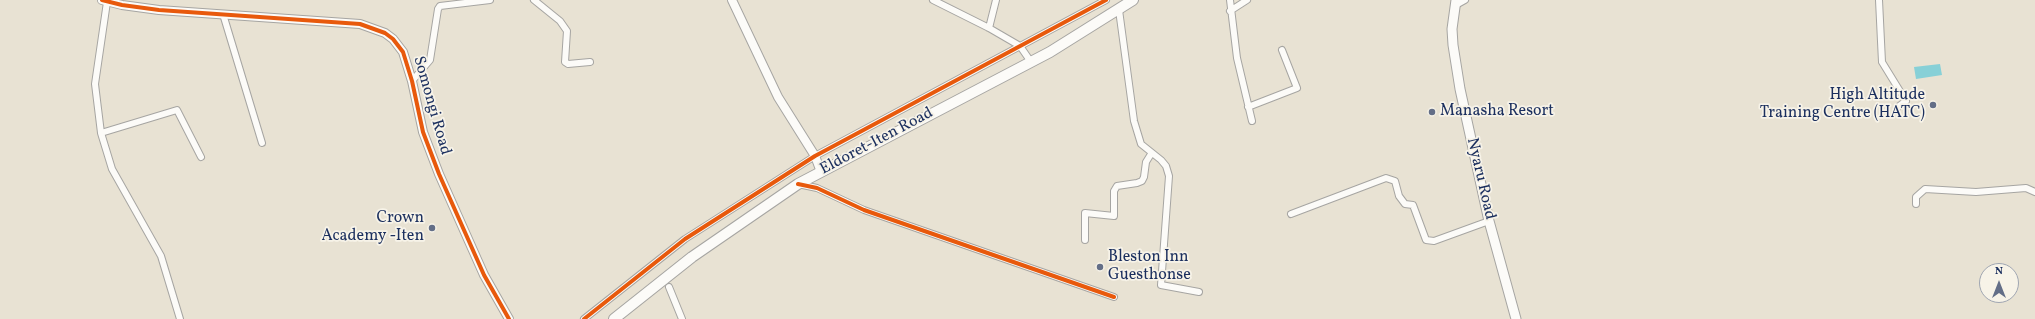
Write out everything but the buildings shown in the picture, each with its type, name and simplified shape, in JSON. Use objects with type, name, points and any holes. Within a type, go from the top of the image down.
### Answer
[{"type":"main road","name":"Eldoret-Iten Road","points":[[614,319],[692,257],[798,184],[1031,62],[1119,10],[1133,0]]},
{"type":"main road","name":"Nyaru Road","points":[[1455,6],[1452,29],[1460,89],[1489,221],[1516,319]]},
{"type":"street","points":[[412,81],[430,60],[438,9],[440,6],[490,0]]},
{"type":"street","points":[[534,0],[560,21],[567,31],[565,62],[568,64],[590,62]]},
{"type":"street","points":[[732,0],[778,97],[815,156],[821,172]]},
{"type":"street","points":[[933,0],[989,28],[1020,46],[1031,62]]},
{"type":"street","points":[[989,28],[996,0]]},
{"type":"street","points":[[584,319],[685,238],[815,156],[1106,0]]},
{"type":"street","points":[[1230,0],[1230,11],[1237,58],[1252,121]]},
{"type":"street","points":[[1230,11],[1247,0]]},
{"type":"street","name":"Nyaru Road","points":[[1455,6],[1465,0]]},
{"type":"street","points":[[1879,0],[1882,62],[1906,101],[1898,107]]},
{"type":"street","points":[[104,1],[95,84],[101,133],[112,169],[161,256],[180,319]]},
{"type":"street","name":"Somongi Road","points":[[104,1],[159,10],[336,21],[372,27],[389,36],[403,52],[412,81],[423,132],[439,174],[484,276],[510,319]]},
{"type":"street","points":[[1119,10],[1134,121],[1141,144],[1151,154],[1161,160],[1166,166],[1169,176],[1161,286],[1199,292]]},
{"type":"street","points":[[223,14],[262,143]]},
{"type":"street","points":[[1248,106],[1297,88],[1282,50]]},
{"type":"street","points":[[101,133],[177,110],[201,157]]},
{"type":"street","points":[[1085,240],[1085,213],[1114,216],[1114,191],[1116,186],[1142,181],[1146,162],[1151,154]]},
{"type":"street","points":[[1291,214],[1386,178],[1395,181],[1399,196],[1405,204],[1413,205],[1426,240],[1434,241],[1489,221]]},
{"type":"street","points":[[798,184],[817,188],[864,210],[1114,297]]},
{"type":"street","points":[[1916,204],[1916,197],[1925,189],[1976,192],[2026,188],[2035,192]]},
{"type":"street","points":[[669,287],[682,319]]},
{"type":"water","points":[[1940,64],[1942,75],[1916,79],[1914,67]]},
{"type":"cycle path","points":[[102,0],[122,5],[159,10],[360,24],[385,33],[393,39],[403,52],[412,81],[423,132],[439,174],[484,275],[509,319]]},
{"type":"cycle path","points":[[584,319],[685,239],[815,156],[1106,0]]},
{"type":"cycle path","points":[[798,184],[817,188],[864,210],[1114,297]]},
{"type":"place","name":"High Altitude Training Centre (HATC)","points":[[1933,105]]},
{"type":"place","name":"Manasha Resort","points":[[1432,112]]},
{"type":"place","name":"Crown Academy -Iten","points":[[432,228]]},
{"type":"place","name":"Bleston Inn Guesthonse","points":[[1100,267]]}]
